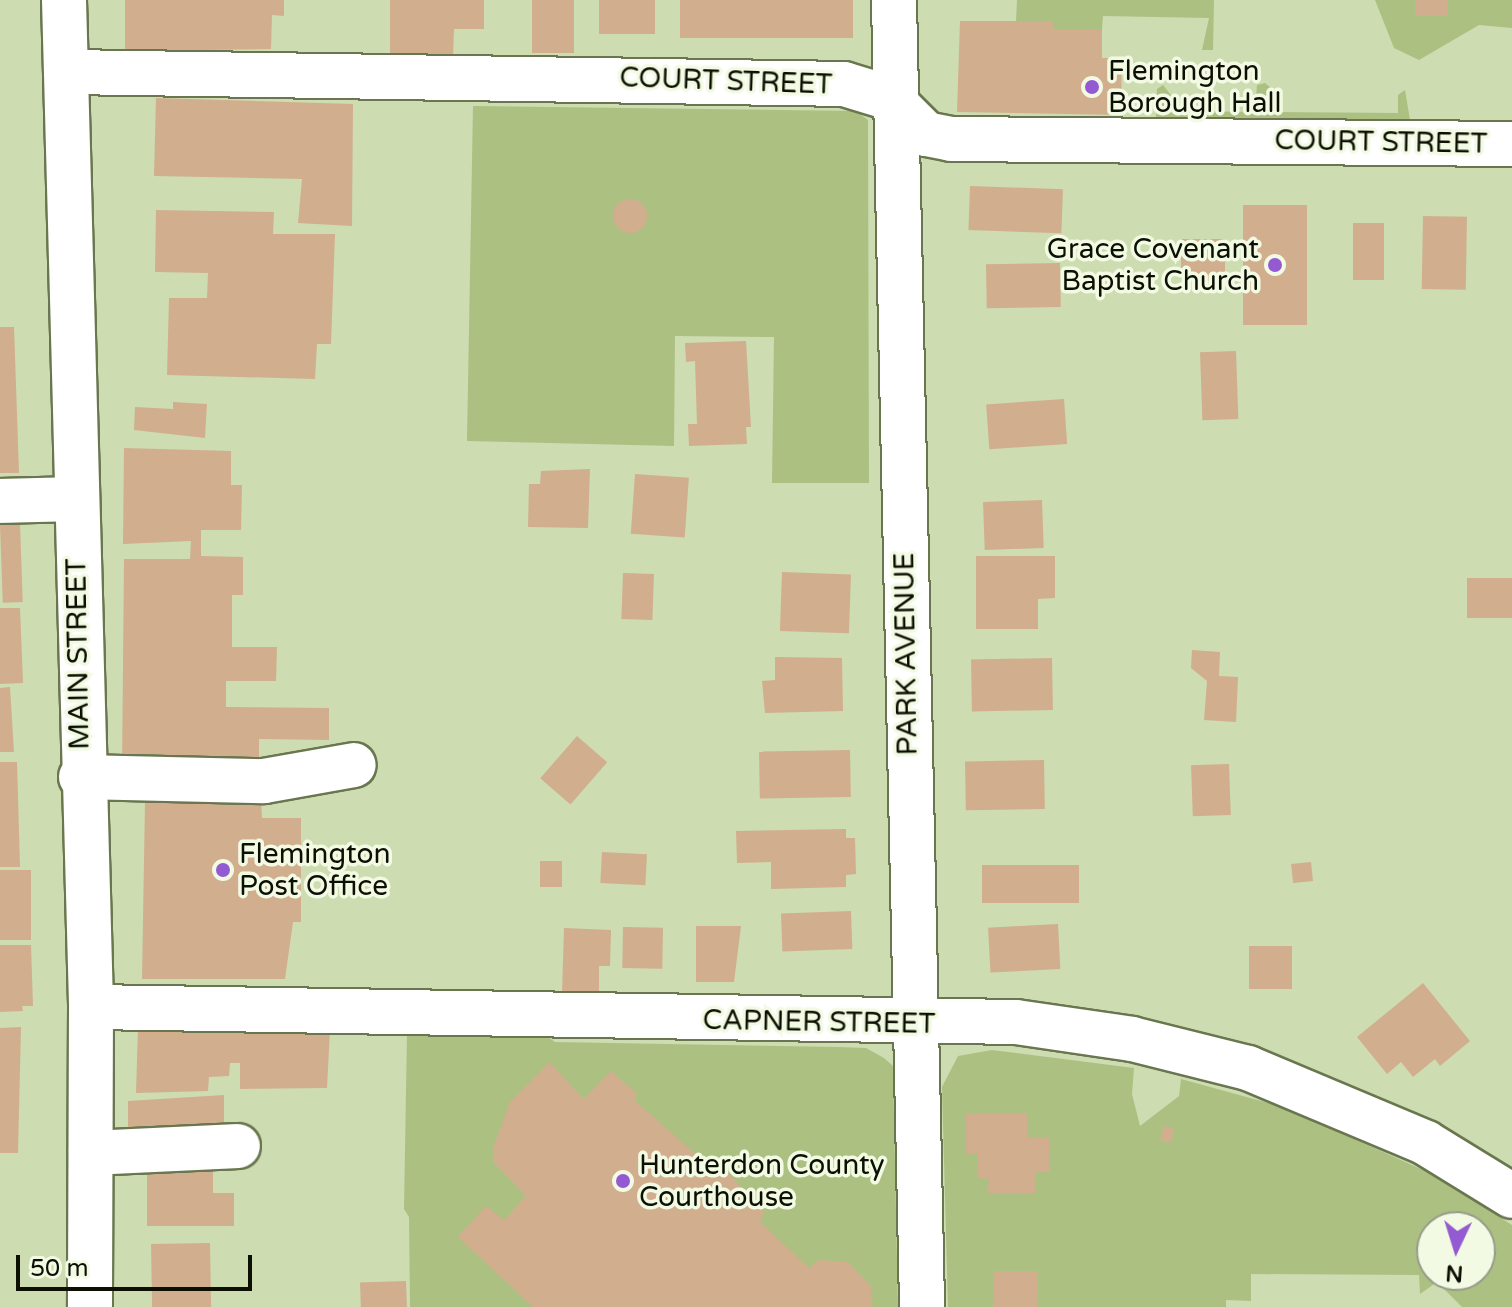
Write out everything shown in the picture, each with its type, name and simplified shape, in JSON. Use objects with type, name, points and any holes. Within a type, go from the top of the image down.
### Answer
[{"type":"street","name":"MAIN STREET","points":[[64,0],[81,777],[91,1007],[91,1153],[86,1297]]},
{"type":"street","name":"PARK AVENUE","points":[[894,0],[922,1307]]},
{"type":"street","name":"COURT STREET","points":[[67,72],[844,84],[890,98],[926,134],[951,139],[1512,144]]},
{"type":"street","points":[[0,501],[75,499]]},
{"type":"street","points":[[81,777],[264,781],[354,765]]},
{"type":"street","name":"CAPNER STREET","points":[[91,1007],[1032,1024],[1132,1039],[1248,1068],[1426,1143],[1512,1196]]},
{"type":"street","points":[[91,1153],[238,1146]]},
{"type":"green space","points":[[1017,0],[1214,0],[1213,50],[1202,50],[1209,18],[1103,16],[1102,29],[1053,29],[1016,21]]},
{"type":"green space","points":[[1375,0],[1512,0],[1512,28],[1479,25],[1419,60],[1394,48]]},
{"type":"green space","points":[[1265,83],[1271,88],[1271,112],[1398,113],[1398,95],[1405,90],[1410,120],[1156,117],[1157,89],[1163,85],[1183,111],[1255,112],[1257,85]]},
{"type":"green space","points":[[473,106],[856,111],[868,120],[869,483],[772,483],[774,337],[675,336],[674,446],[467,441]]},
{"type":"green space","points":[[540,1031],[555,1042],[866,1048],[884,1058],[893,1066],[898,1307],[410,1307],[409,1217],[404,1209],[407,1033]]},
{"type":"green space","points":[[992,1050],[1134,1068],[1132,1094],[1140,1126],[1179,1096],[1181,1079],[1283,1107],[1423,1170],[1489,1211],[1416,1211],[1416,1275],[1251,1274],[1251,1301],[1226,1300],[1226,1307],[948,1307],[942,1087],[958,1056]]},
{"type":"green space","points":[[1496,1215],[1512,1225],[1512,1307],[1462,1307],[1446,1291],[1496,1291]]},
{"type":"building","points":[[125,0],[284,0],[284,16],[272,15],[271,49],[125,51]]},
{"type":"building","points":[[390,0],[484,0],[484,29],[454,29],[453,56],[390,56]]},
{"type":"building","points":[[532,0],[574,0],[574,53],[532,53]]},
{"type":"building","points":[[599,0],[655,0],[655,34],[599,34]]},
{"type":"building","points":[[680,0],[853,0],[853,38],[680,38]]},
{"type":"building","points":[[1415,0],[1448,0],[1448,16],[1415,16]]},
{"type":"building","points":[[960,21],[1053,21],[1053,29],[1102,29],[1102,58],[1121,58],[1122,115],[957,112]]},
{"type":"building","points":[[156,98],[353,104],[352,226],[298,223],[302,179],[154,176]]},
{"type":"building","points":[[970,186],[1063,189],[1061,233],[968,230]]},
{"type":"building","points":[[630,199],[642,204],[647,216],[642,228],[630,233],[618,228],[613,216],[618,204]]},
{"type":"building","name":"Grace Covenant Baptist Church","points":[[1243,205],[1307,205],[1307,325],[1243,325]]},
{"type":"building","points":[[156,210],[274,212],[273,234],[335,234],[331,344],[317,344],[315,379],[167,375],[169,298],[207,298],[208,273],[155,272]]},
{"type":"building","points":[[1423,216],[1467,217],[1466,290],[1422,289]]},
{"type":"building","points":[[1353,223],[1384,223],[1384,280],[1353,280]]},
{"type":"building","points":[[1181,239],[1225,239],[1225,281],[1181,281]]},
{"type":"building","points":[[1060,263],[1061,307],[987,308],[986,264]]},
{"type":"building","points":[[0,327],[14,327],[19,473],[0,473]]},
{"type":"building","points":[[746,341],[751,427],[746,427],[747,444],[689,446],[688,424],[697,424],[695,361],[686,362],[685,343]]},
{"type":"building","points":[[1236,351],[1238,419],[1202,420],[1200,352]]},
{"type":"building","points":[[1064,399],[1067,444],[989,449],[986,404]]},
{"type":"building","points":[[173,402],[207,404],[205,438],[134,430],[135,407],[173,409]]},
{"type":"building","points":[[124,448],[231,451],[231,485],[242,485],[241,530],[201,530],[201,556],[243,557],[243,595],[232,595],[232,647],[277,647],[276,681],[226,681],[226,707],[329,708],[329,740],[259,739],[259,773],[122,772],[124,559],[190,559],[191,541],[123,544]]},
{"type":"building","points":[[590,469],[588,528],[528,527],[529,484],[540,484],[541,471]]},
{"type":"building","points":[[635,474],[689,478],[685,538],[631,534]]},
{"type":"building","points":[[1042,500],[1044,548],[985,550],[983,502]]},
{"type":"building","points":[[20,524],[23,602],[3,603],[0,525]]},
{"type":"building","points":[[976,556],[1055,556],[1055,598],[1038,599],[1038,629],[976,629]]},
{"type":"building","points":[[782,572],[851,574],[849,633],[780,631]]},
{"type":"building","points":[[623,573],[654,574],[652,620],[621,619]]},
{"type":"building","points":[[1467,578],[1512,578],[1512,618],[1467,618]]},
{"type":"building","points":[[0,608],[20,608],[23,683],[0,684]]},
{"type":"building","points":[[1192,650],[1220,652],[1219,676],[1238,677],[1236,722],[1204,720],[1207,681],[1191,668]]},
{"type":"building","points":[[775,657],[842,658],[843,711],[765,713],[762,681],[775,680]]},
{"type":"building","points":[[1052,658],[1053,710],[972,711],[971,659]]},
{"type":"building","points":[[10,687],[14,752],[0,752],[0,688]]},
{"type":"building","points":[[577,736],[607,762],[570,805],[540,778]]},
{"type":"building","points":[[850,750],[851,797],[760,799],[759,752]]},
{"type":"building","points":[[1044,760],[1045,809],[966,810],[965,761]]},
{"type":"building","points":[[0,762],[17,762],[20,867],[0,867]]},
{"type":"building","points":[[1229,764],[1231,815],[1193,816],[1191,765]]},
{"type":"building","name":"Flemington Post Office","points":[[145,802],[261,802],[262,818],[301,818],[301,922],[293,922],[285,979],[142,979]]},
{"type":"building","points":[[846,829],[846,838],[855,838],[856,874],[846,875],[846,887],[771,889],[771,862],[737,863],[736,831]]},
{"type":"building","points":[[602,852],[647,854],[645,885],[600,883]]},
{"type":"building","points":[[540,861],[562,861],[562,887],[540,887]]},
{"type":"building","points":[[1311,862],[1313,881],[1293,883],[1291,864]]},
{"type":"building","points":[[982,865],[1079,865],[1079,903],[982,903]]},
{"type":"building","points":[[0,870],[31,870],[31,940],[0,940]]},
{"type":"building","points":[[851,911],[852,949],[782,951],[781,913]]},
{"type":"building","points":[[1058,924],[1060,969],[990,973],[988,928]]},
{"type":"building","points":[[696,926],[741,926],[734,982],[696,982]]},
{"type":"building","points":[[623,927],[663,928],[662,969],[622,968]]},
{"type":"building","points":[[564,928],[611,930],[610,966],[599,966],[599,994],[562,993]]},
{"type":"building","points":[[0,945],[31,945],[33,1006],[22,1006],[23,1011],[0,1012]]},
{"type":"building","points":[[1249,946],[1292,946],[1292,989],[1249,989]]},
{"type":"building","points":[[1423,983],[1470,1041],[1440,1066],[1435,1059],[1413,1077],[1401,1062],[1387,1074],[1357,1037]]},
{"type":"building","points":[[21,1027],[18,1153],[0,1153],[0,1028]]},
{"type":"building","points":[[138,1027],[330,1029],[327,1088],[240,1089],[240,1063],[230,1063],[229,1076],[209,1077],[208,1091],[136,1093]]},
{"type":"building","name":"Hunterdon County Courthouse","points":[[549,1062],[584,1099],[611,1071],[637,1094],[634,1100],[709,1166],[716,1160],[765,1213],[759,1221],[809,1268],[819,1260],[848,1262],[871,1286],[872,1307],[533,1307],[458,1237],[486,1206],[504,1220],[526,1196],[493,1162],[493,1148],[510,1102]]},
{"type":"building","points":[[224,1095],[224,1143],[128,1131],[128,1101]]},
{"type":"building","points":[[966,1113],[1027,1113],[1027,1138],[1050,1138],[1050,1172],[1035,1172],[1035,1193],[988,1193],[989,1179],[978,1178],[978,1154],[966,1154]]},
{"type":"building","points":[[1163,1126],[1174,1128],[1171,1143],[1160,1141]]},
{"type":"building","points":[[147,1161],[213,1161],[213,1193],[234,1193],[234,1226],[147,1226]]},
{"type":"building","points":[[210,1243],[211,1307],[152,1307],[151,1244]]},
{"type":"building","points":[[993,1271],[1038,1271],[1038,1307],[993,1307]]},
{"type":"building","points":[[406,1281],[407,1307],[361,1307],[360,1283]]},
{"type":"place","name":"Flemington Borough Hall","points":[[1092,87]]},
{"type":"place","name":"Grace Covenant Baptist Church","points":[[1275,265]]},
{"type":"place","name":"Flemington Post Office","points":[[223,870]]},
{"type":"place","name":"Hunterdon County Courthouse","points":[[623,1181]]}]
